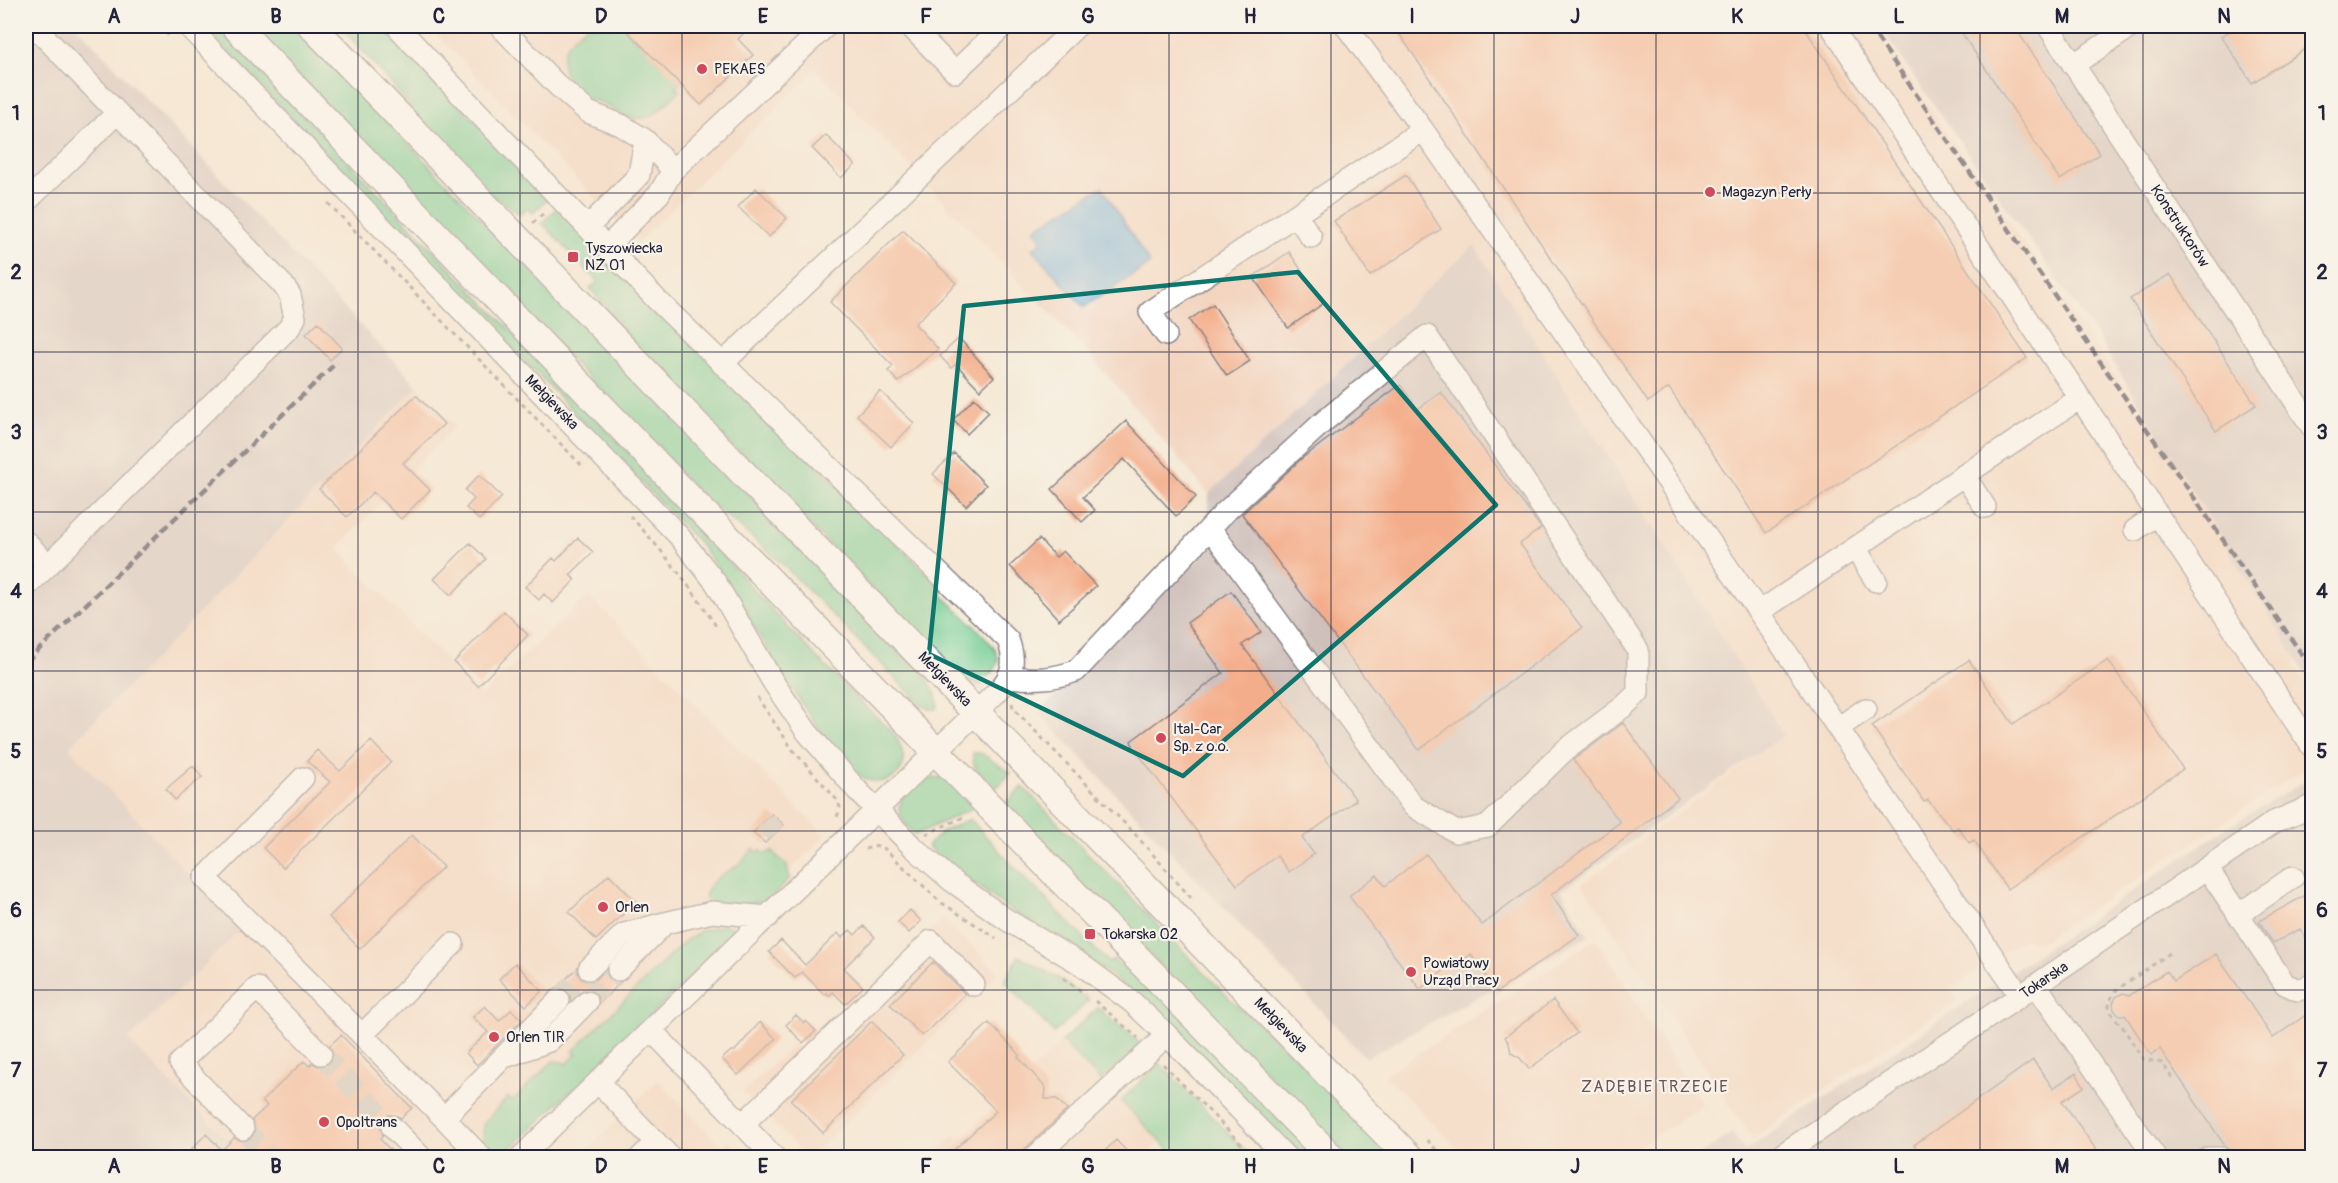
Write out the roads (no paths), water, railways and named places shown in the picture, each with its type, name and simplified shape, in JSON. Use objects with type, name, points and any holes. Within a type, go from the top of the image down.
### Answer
[{"type":"main road","points":[[235,26],[697,506],[1332,1158]]},
{"type":"main road","name":"Mełgiewska","points":[[312,26],[1301,1047],[1415,1145]]},
{"type":"street","points":[[26,587],[289,328],[295,318],[290,295],[283,285],[34,26]]},
{"type":"street","name":"Mełgiewska","points":[[188,26],[679,536],[716,583],[773,682],[807,732],[832,764],[876,810],[913,847],[958,886],[1007,920],[1095,974],[1132,1002],[1287,1158]]},
{"type":"street","points":[[397,26],[446,80],[722,364],[1008,640],[1014,662],[1011,677],[1030,680],[1076,671],[1210,528],[1322,423],[1427,336],[1638,650],[1638,693],[1564,751],[1488,826],[1456,832],[1413,806],[1210,528]]},
{"type":"street","points":[[500,26],[556,85],[588,112],[621,125],[645,140],[673,170]]},
{"type":"street","points":[[607,247],[659,194],[673,170],[826,26]]},
{"type":"street","points":[[910,26],[955,72],[1003,26]]},
{"type":"street","points":[[722,364],[1077,26]]},
{"type":"street","points":[[1346,26],[1423,130],[1838,728],[2028,990],[2156,1158]]},
{"type":"street","points":[[1830,26],[2313,747]]},
{"type":"street","name":"Konstruktorów","points":[[2048,26],[2313,427]]},
{"type":"street","points":[[2073,64],[2132,26]]},
{"type":"street","points":[[26,202],[117,113]]},
{"type":"street","points":[[1166,335],[1150,312],[1423,130]]},
{"type":"street","points":[[588,227],[639,175],[645,140]]},
{"type":"street","points":[[1296,215],[1311,237]]},
{"type":"street","points":[[1759,612],[2080,398]]},
{"type":"street","points":[[1964,475],[1985,507]]},
{"type":"street","points":[[2135,530],[2158,514]]},
{"type":"street","points":[[26,542],[48,565]]},
{"type":"street","points":[[1855,548],[1876,581]]},
{"type":"street","name":"Mełgiewska","points":[[876,810],[1011,677]]},
{"type":"street","points":[[1838,728],[1866,709]]},
{"type":"street","points":[[303,777],[205,878],[482,1158]]},
{"type":"street","name":"Tokarska","points":[[1777,1158],[2274,822],[2313,806]]},
{"type":"street","points":[[520,1158],[876,810]]},
{"type":"street","points":[[2207,868],[2285,984],[2298,990],[2313,985]]},
{"type":"street","points":[[2238,915],[2293,877]]},
{"type":"street","points":[[589,969],[624,934],[712,912],[768,916]]},
{"type":"street","points":[[618,970],[665,923]]},
{"type":"street","points":[[743,1124],[932,941],[974,985]]},
{"type":"street","points":[[362,1035],[453,944]]},
{"type":"street","points":[[243,1129],[180,1063],[257,988],[321,1054]]},
{"type":"street","points":[[444,1118],[559,1000]]},
{"type":"street","points":[[503,1058],[549,1041],[587,1002]]},
{"type":"street","points":[[651,1030],[775,1158]]},
{"type":"street","points":[[1034,1158],[1167,1035]]},
{"type":"street","points":[[598,1082],[671,1158]]},
{"type":"street","points":[[392,1127],[422,1158]]},
{"type":"street","points":[[640,1158],[656,1142]]},
{"type":"street","points":[[2208,1158],[2221,1158]]},
{"type":"water","points":[[1102,187],[1150,264],[1084,307],[1032,249],[1042,241],[1034,229]]},
{"type":"tunnel","points":[[765,821],[776,833]]},
{"type":"tunnel","points":[[559,1000],[589,969]]},
{"type":"tunnel","points":[[587,1002],[618,970]]},
{"type":"tunnel","points":[[321,1054],[392,1127]]},
{"type":"tunnel","points":[[243,1129],[271,1158]]},
{"type":"railway","points":[[1869,26],[2312,669]]},
{"type":"railway","points":[[26,662],[337,362]]},
{"type":"place","name":"PEKAES","points":[[702,69]]},
{"type":"place","name":"Magazyn Perły","points":[[1710,192]]},
{"type":"place","name":"Tyszowiecka NŻ 01","points":[[573,257]]},
{"type":"place","name":"Ital-Car Sp. z o.o.","points":[[1161,738]]},
{"type":"place","name":"Orlen","points":[[603,907]]},
{"type":"place","name":"Tokarska 02","points":[[1090,934]]},
{"type":"place","name":"Powiatowy Urząd Pracy","points":[[1411,972]]},
{"type":"place","name":"Orlen TIR","points":[[494,1037]]},
{"type":"place","name":"Opoltrans","points":[[324,1122]]},
{"type":"district","name":"ZADĘBIE TRZECIE","points":[[1655,1086]]}]
